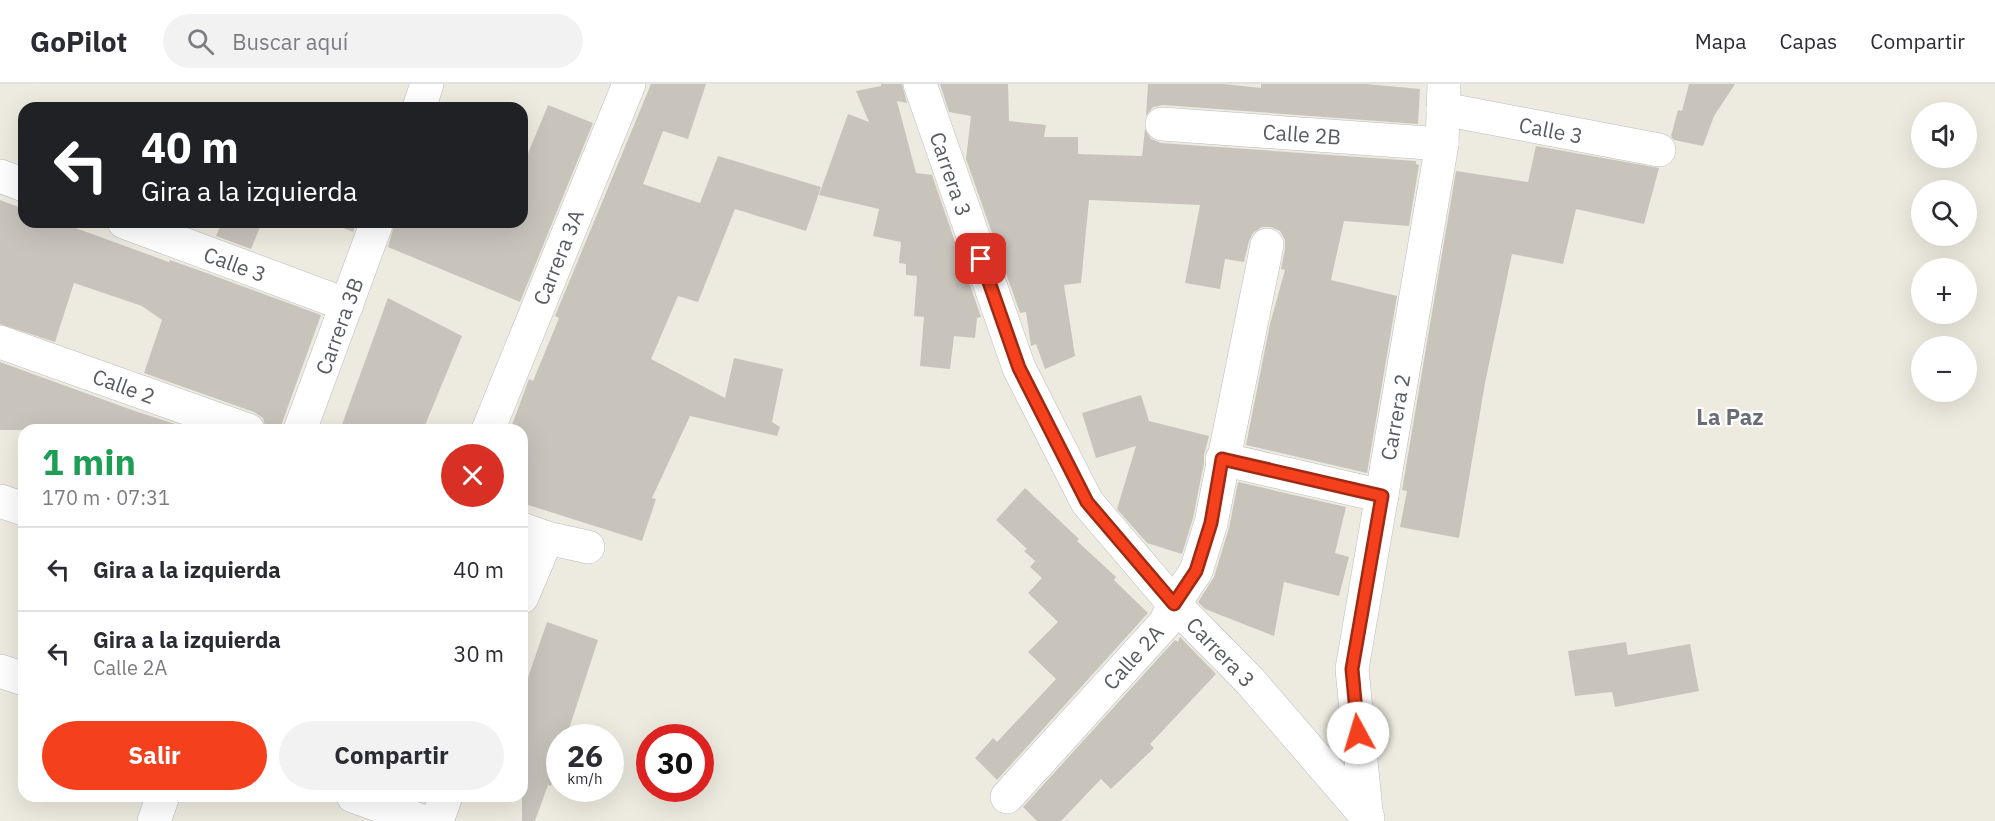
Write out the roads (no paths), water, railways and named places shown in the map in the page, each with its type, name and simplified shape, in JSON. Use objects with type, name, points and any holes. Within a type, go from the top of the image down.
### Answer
[{"type":"street","points":[[420,102],[427,84]]},
{"type":"street","name":"Carrera 3A","points":[[490,424],[629,84]]},
{"type":"street","name":"Carrera 3","points":[[920,84],[1019,368],[1087,502],[1174,604],[1250,681],[1367,819]]},
{"type":"street","name":"Carrera 2","points":[[1367,819],[1352,669],[1442,144],[1443,97]]},
{"type":"street","name":"Calle 3","points":[[1443,97],[1659,150]]},
{"type":"street","name":"Calle 2B","points":[[1162,124],[1442,144]]},
{"type":"street","points":[[0,176],[18,183]]},
{"type":"street","name":"Calle 3","points":[[140,228],[347,305]]},
{"type":"street","name":"Carrera 3B","points":[[302,424],[375,228]]},
{"type":"street","name":"Calle 2A","points":[[1007,797],[1165,623],[1174,604],[1196,571],[1211,523],[1222,459],[1267,245]]},
{"type":"street","name":"Calle 2","points":[[0,342],[231,424]]},
{"type":"street","points":[[1222,459],[1382,496]]},
{"type":"street","points":[[0,501],[18,507]]},
{"type":"street","points":[[528,565],[534,533],[588,547]]},
{"type":"street","points":[[0,671],[18,677]]},
{"type":"street","points":[[154,821],[161,802]]},
{"type":"street","points":[[370,802],[422,821]]},
{"type":"street","points":[[437,821],[444,802]]},
{"type":"district","name":"La Paz","points":[[1730,416]]}]
